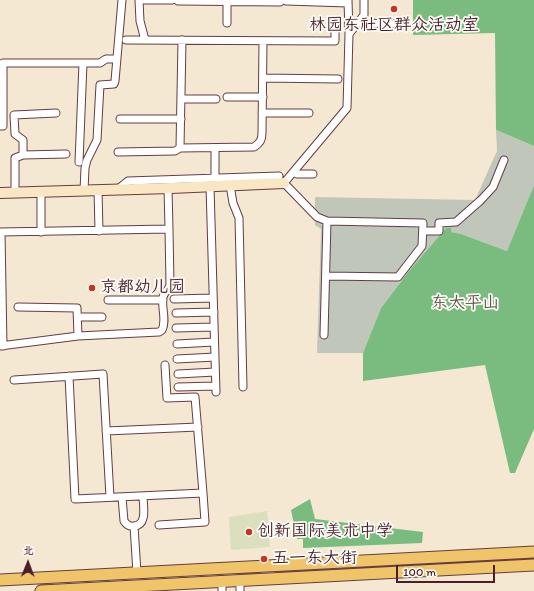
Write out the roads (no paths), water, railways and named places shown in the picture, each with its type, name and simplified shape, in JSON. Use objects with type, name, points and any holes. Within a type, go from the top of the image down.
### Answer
[{"type":"main road","points":[[0,580],[534,552]]},
{"type":"main road","points":[[41,591],[240,586],[534,565]]},
{"type":"street","points":[[84,191],[85,168],[87,160],[97,140],[100,85],[114,84],[122,0]]},
{"type":"street","points":[[0,193],[168,188],[213,182],[230,185],[281,179],[300,164],[347,108],[349,34],[348,1],[140,0],[140,21],[145,40]]},
{"type":"street","points":[[349,34],[364,15],[364,0]]},
{"type":"street","points":[[227,23],[229,1]]},
{"type":"street","points":[[357,23],[406,24]]},
{"type":"street","points":[[126,40],[335,41],[335,29]]},
{"type":"street","points":[[180,148],[182,40]]},
{"type":"street","points":[[118,152],[175,151],[180,148],[254,147],[258,144],[262,138],[263,41]]},
{"type":"street","points":[[0,126],[3,126],[3,63],[100,63],[106,59],[117,59]]},
{"type":"street","points":[[79,162],[83,63]]},
{"type":"street","points":[[263,78],[338,79]]},
{"type":"street","points":[[227,97],[263,97]]},
{"type":"street","points":[[181,99],[216,99]]},
{"type":"street","points":[[262,112],[309,113]]},
{"type":"street","points":[[23,155],[23,140],[15,134],[14,115],[56,113]]},
{"type":"street","points":[[120,119],[181,119]]},
{"type":"street","points":[[178,387],[216,389],[213,298],[213,182],[215,148]]},
{"type":"street","points":[[15,193],[15,158],[23,155],[66,154]]},
{"type":"street","points":[[423,231],[439,232],[439,223],[456,222],[476,205],[493,187],[504,160]]},
{"type":"street","points":[[296,174],[309,174],[300,164]]},
{"type":"street","points":[[116,190],[128,181],[213,182],[281,179],[317,217],[327,221],[423,223],[422,246],[398,277],[326,276]]},
{"type":"street","points":[[230,185],[233,203],[239,218],[243,387]]},
{"type":"street","points":[[168,188],[169,229],[170,285],[169,289],[163,296],[164,325],[162,330],[78,336],[1,346],[1,232],[169,229]]},
{"type":"street","points":[[98,190],[99,231]]},
{"type":"street","points":[[41,192],[41,232]]},
{"type":"street","points":[[324,335],[327,221]]},
{"type":"street","points":[[174,299],[213,298]]},
{"type":"street","points":[[108,300],[163,300]]},
{"type":"street","points":[[18,307],[77,308],[78,336]]},
{"type":"street","points":[[176,313],[214,312]]},
{"type":"street","points":[[78,317],[102,317]]},
{"type":"street","points":[[176,328],[214,327]]},
{"type":"street","points":[[177,344],[214,342]]},
{"type":"street","points":[[177,358],[215,357]]},
{"type":"street","points":[[159,525],[205,522],[195,397],[168,398],[165,366]]},
{"type":"street","points":[[178,374],[215,372]]},
{"type":"street","points":[[14,380],[103,374],[110,497]]},
{"type":"street","points":[[69,376],[75,499],[203,493]]},
{"type":"street","points":[[106,431],[198,427]]},
{"type":"street","points":[[122,497],[124,521],[128,525],[134,526],[141,523],[144,517],[143,496]]},
{"type":"street","points":[[134,526],[137,573]]},
{"type":"place","name":"林园东社区群众活动室","points":[[394,9]]},
{"type":"place","name":"京都幼儿园","points":[[92,288]]},
{"type":"place","name":"创新国际美术中学","points":[[249,532]]},
{"type":"place","name":"五一东大街","points":[[264,559]]},
{"type":"park label","name":"东太平山","points":[[465,304]]}]
